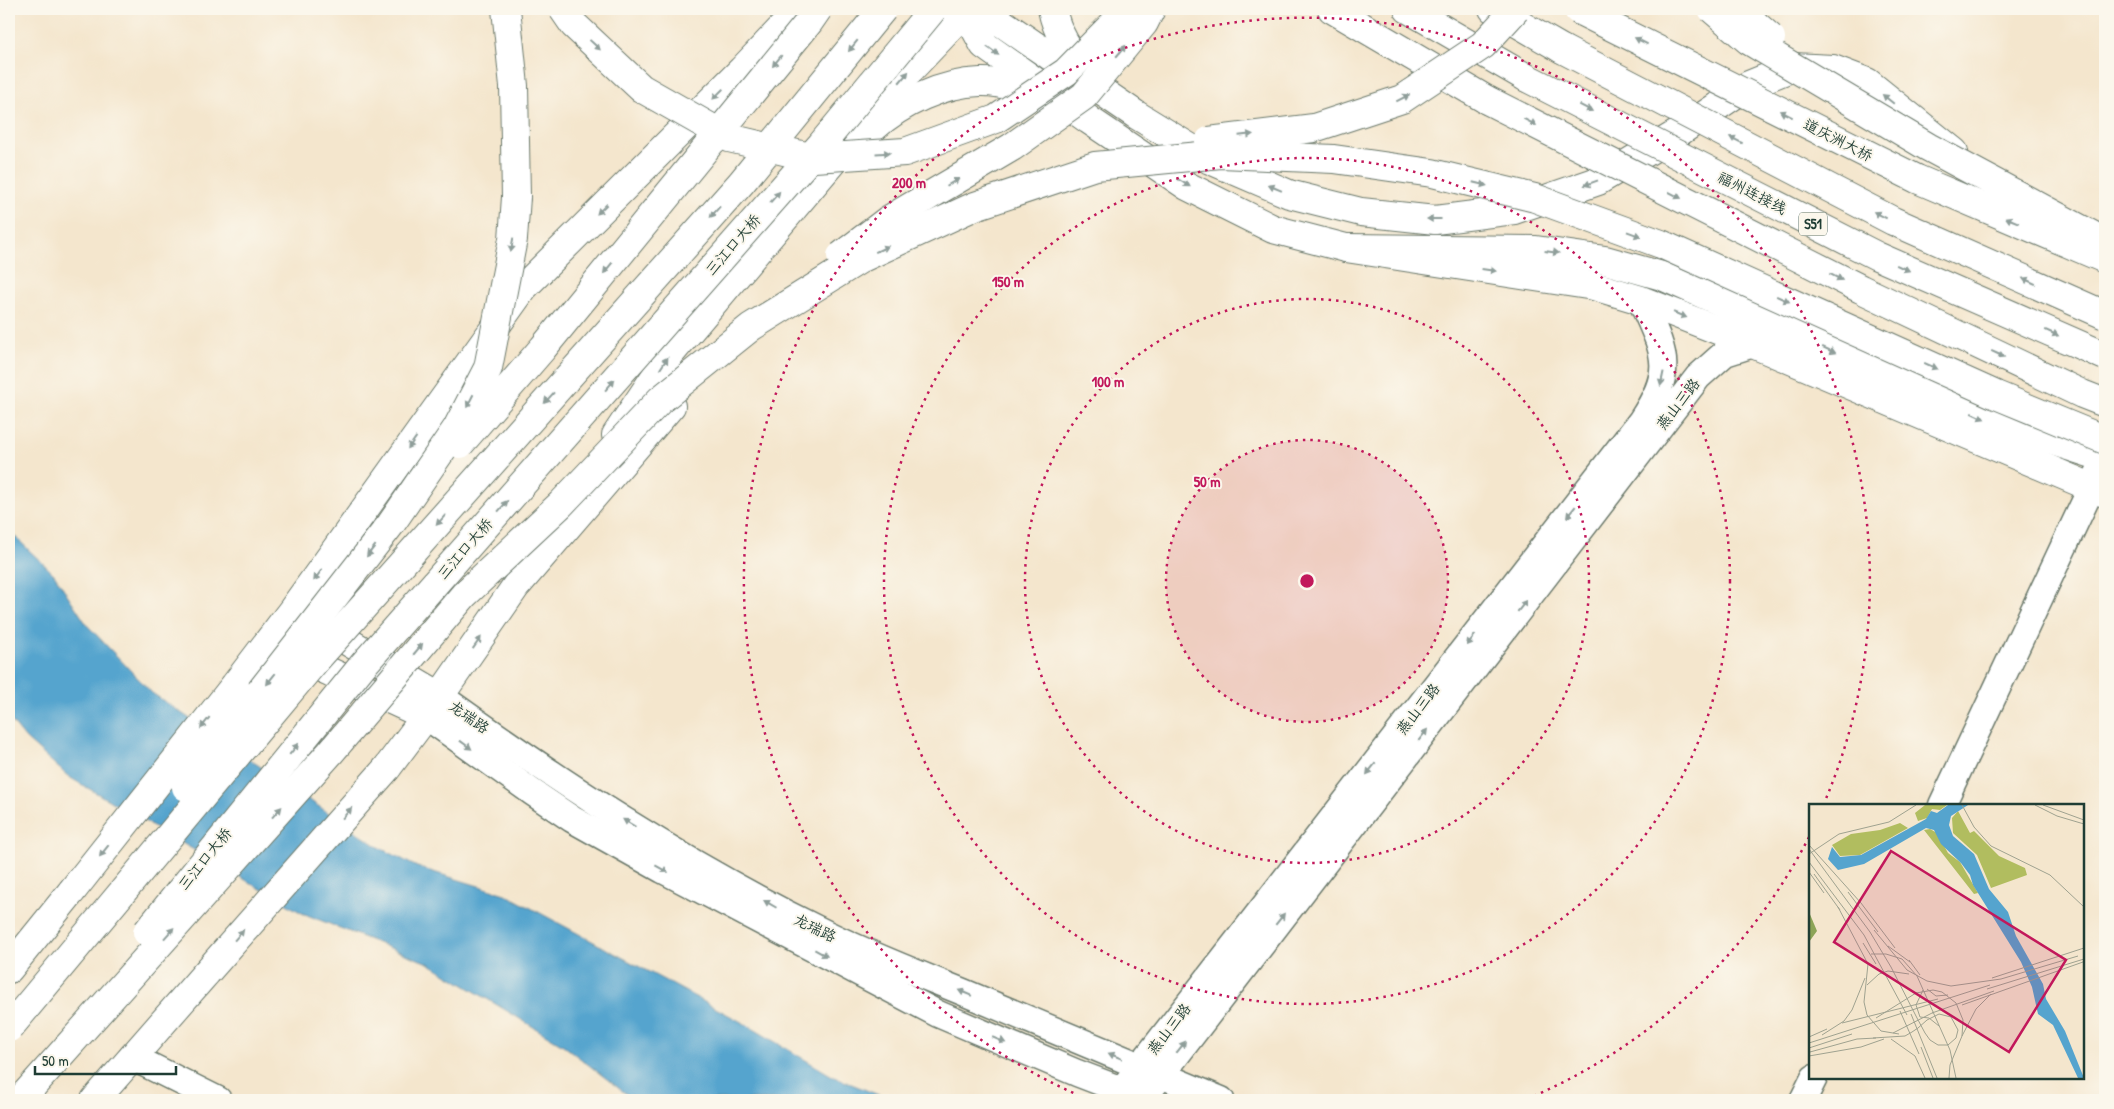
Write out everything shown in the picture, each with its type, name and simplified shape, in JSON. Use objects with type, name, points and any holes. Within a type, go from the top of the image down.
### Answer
[{"type":"main road","points":[[391,524],[457,428],[488,368],[513,238],[516,197],[514,86],[506,9]]},
{"type":"main road","points":[[563,9],[574,25],[641,88],[729,138],[814,158],[905,152],[996,119],[1066,72],[1128,9]]},
{"type":"main road","points":[[742,70],[769,22],[773,9]]},
{"type":"main road","points":[[9,970],[293,609],[524,287],[742,70],[800,9]]},
{"type":"main road","points":[[9,1015],[391,524],[549,341],[818,9]]},
{"type":"main road","points":[[9,1028],[316,660],[741,183],[884,9]]},
{"type":"main road","name":"三江口大桥","points":[[11,1100],[363,665],[821,145],[933,9]]},
{"type":"main road","points":[[1052,9],[1055,22],[1071,55],[1112,98]]},
{"type":"main road","points":[[519,583],[669,408],[784,299],[888,220],[1012,147],[1084,96],[1144,23],[1151,9]]},
{"type":"main road","points":[[1332,9],[1487,100],[1861,290],[2105,403]]},
{"type":"main road","name":"福州连接线","points":[[1408,9],[1527,78],[1877,256],[2105,356]]},
{"type":"main road","points":[[1493,9],[1562,49],[1893,221],[2105,315]]},
{"type":"main road","points":[[20,1100],[330,753],[464,594],[561,504],[660,400],[751,327],[862,258],[975,206],[1095,166],[1219,138],[1314,128],[1402,99],[1483,45],[1516,9]]},
{"type":"main road","name":"道庆洲大桥","points":[[1578,9],[1916,179],[2105,259]]},
{"type":"main road","points":[[1712,9],[1748,40],[1928,147],[2105,240]]},
{"type":"main road","points":[[1743,9],[1756,25],[1832,89]]},
{"type":"main road","points":[[965,10],[1002,23],[1135,114],[1210,160],[1289,194],[1361,212],[1435,220],[1514,210],[1598,181],[1676,135],[1749,85],[1793,67],[1833,69],[1867,82],[1952,150],[2014,193],[2105,240]]},
{"type":"main road","points":[[965,10],[984,45],[1089,120],[1187,186],[1273,229],[1346,248],[1594,286],[1641,300],[1753,344],[2098,490]]},
{"type":"main road","points":[[95,1100],[387,768],[519,583],[671,352],[910,70],[965,10]]},
{"type":"main road","points":[[812,186],[875,126],[912,102],[941,88],[981,82],[1017,88],[1051,101],[1089,120]]},
{"type":"main road","points":[[1118,140],[1135,114]]},
{"type":"main road","points":[[1095,166],[1221,154],[1334,159],[1432,173],[1535,198],[1661,244],[1996,395],[2105,440]]},
{"type":"main road","points":[[1346,248],[1536,250],[1605,260],[1662,276],[1987,420],[2105,458]]},
{"type":"main road","points":[[293,609],[433,706]]},
{"type":"main road","points":[[267,643],[433,706]]},
{"type":"street","name":"燕山三路","points":[[1133,1098],[1150,1070],[1655,400],[1663,380],[1664,362],[1660,342],[1641,300]]},
{"type":"street","name":"燕山三路","points":[[1150,1070],[1698,377],[1725,354],[1753,344]]},
{"type":"street","points":[[1942,804],[2098,490],[2105,458]]},
{"type":"street","name":"龙瑞路","points":[[433,706],[511,747],[614,815],[689,860],[792,916],[854,946],[1221,1100]]},
{"type":"street","name":"龙瑞路","points":[[433,706],[564,814],[663,870],[938,1014],[1133,1098]]},
{"type":"street","points":[[128,1063],[190,1100]]},
{"type":"street","points":[[128,1063],[218,1100]]},
{"type":"street","points":[[1803,1100],[1814,1079]]},
{"type":"water","points":[[9,531],[54,574],[87,625],[152,693],[377,846],[417,867],[505,894],[747,1025],[834,1077],[891,1100],[634,1100],[563,1045],[428,963],[302,913],[69,777],[26,739],[9,718]]}]
